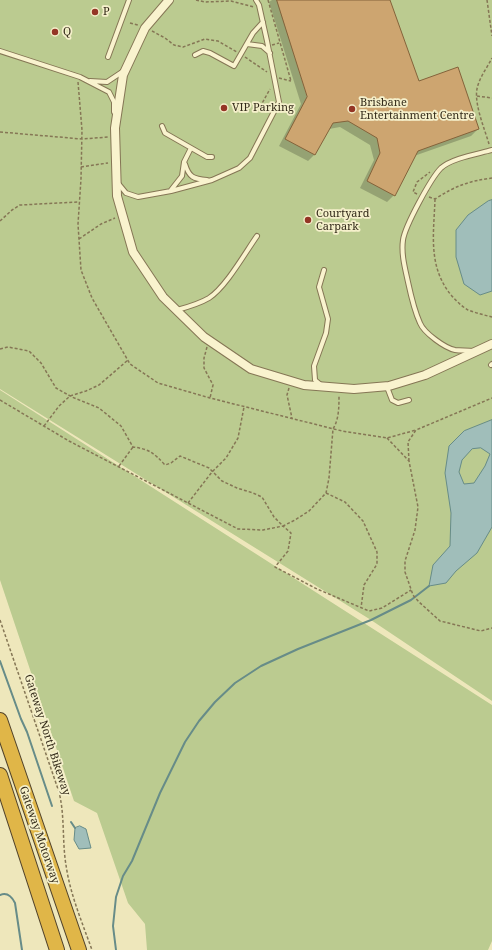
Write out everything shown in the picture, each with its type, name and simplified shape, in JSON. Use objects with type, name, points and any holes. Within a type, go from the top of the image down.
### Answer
[{"type":"highway","name":"Gateway Motorway","points":[[0,720],[79,950]]},
{"type":"highway","name":"Gateway Motorway","points":[[0,775],[57,950]]},
{"type":"street","points":[[169,0],[145,28],[123,75],[115,132],[117,196],[133,252],[162,296],[204,337],[251,369],[304,385],[354,389],[387,387],[425,375],[492,344]]},
{"type":"lane","points":[[108,57],[128,0]]},
{"type":"lane","points":[[117,182],[126,192],[138,197],[212,180],[239,168],[250,158],[279,102],[270,53],[259,5],[256,0]]},
{"type":"lane","points":[[195,55],[203,51],[210,53],[234,66],[253,33],[263,22]]},
{"type":"lane","points":[[247,44],[262,46],[270,53]]},
{"type":"lane","points":[[0,51],[80,77],[109,92],[114,102],[115,132]]},
{"type":"lane","points":[[88,81],[107,82],[126,70]]},
{"type":"lane","points":[[162,126],[165,134],[207,156],[212,157]]},
{"type":"lane","points":[[171,190],[182,176],[184,162],[191,148]]},
{"type":"lane","points":[[478,351],[454,350],[438,342],[420,324],[412,301],[402,257],[403,240],[415,211],[442,167],[458,159],[491,148]]},
{"type":"lane","points":[[184,162],[190,176],[198,179],[212,180]]},
{"type":"lane","points":[[177,310],[193,306],[210,297],[225,282],[257,236]]},
{"type":"lane","points":[[323,386],[316,380],[314,366],[326,333],[328,319],[319,287],[324,270]]},
{"type":"lane","points":[[387,387],[392,400],[398,403],[409,400]]},
{"type":"path","points":[[196,0],[205,2],[231,1],[254,8],[259,5]]},
{"type":"path","points":[[268,0],[291,81]]},
{"type":"path","points":[[487,0],[492,36]]},
{"type":"path","points":[[491,148],[477,103],[477,90],[482,76],[492,58]]},
{"type":"path","points":[[260,107],[270,90]]},
{"type":"path","points":[[477,96],[492,98]]},
{"type":"path","points":[[254,104],[273,112]]},
{"type":"path","points":[[0,132],[82,139],[115,132]]},
{"type":"path","points":[[81,167],[116,162]]},
{"type":"path","points":[[435,199],[448,190],[470,181],[492,178]]},
{"type":"path","points":[[413,192],[418,194]]},
{"type":"path","points":[[429,197],[435,199]]},
{"type":"path","points":[[435,199],[432,236],[435,262],[441,280],[452,297],[467,309],[492,317]]},
{"type":"path","points":[[0,221],[20,205],[79,202]]},
{"type":"path","points":[[79,240],[101,224],[112,219],[123,217]]},
{"type":"path","points":[[210,398],[212,385],[204,368],[204,358],[207,348],[211,342]]},
{"type":"path","points":[[0,349],[8,347],[29,351],[41,363],[56,388],[70,396],[100,408],[121,426],[133,446]]},
{"type":"path","points":[[44,426],[59,406],[70,396],[99,385],[128,360]]},
{"type":"path","points":[[290,380],[287,395],[292,418]]},
{"type":"path","points":[[0,400],[69,441],[238,529],[263,530],[283,526],[295,520],[309,511],[326,493],[329,478],[333,428],[336,423],[339,405],[339,387]]},
{"type":"path","points":[[492,398],[416,430],[408,442],[409,461],[418,507],[416,530],[404,561],[405,572],[413,595],[440,621],[481,631],[492,628]]},
{"type":"path","points":[[188,502],[212,472],[226,458],[238,438],[244,407]]},
{"type":"path","points":[[387,438],[409,461]]},
{"type":"path","points":[[119,466],[133,446]]},
{"type":"path","points":[[133,446],[146,448],[156,455],[165,465],[171,463],[180,456],[209,468],[222,481],[236,488],[262,497],[274,517],[291,533],[288,551],[275,567],[317,589],[369,612],[382,608],[411,590]]},
{"type":"path","points":[[326,493],[345,502],[363,521],[377,552],[377,564],[364,585],[361,608]]},
{"type":"path","name":"Gateway North Bikeway","points":[[0,620],[59,792],[67,871],[76,904],[92,950]]},
{"type":"green space","name":"Brisbane Entertainment Centre","points":[[0,0],[492,0],[492,701],[371,620],[0,389]]},
{"type":"green space","points":[[0,390],[492,705],[492,941],[488,950],[147,950],[145,924],[128,903],[97,813],[74,801],[0,580]]},
{"type":"water","points":[[492,200],[492,291],[480,295],[464,284],[456,257],[456,230],[468,215],[488,201]]},
{"type":"water","points":[[492,420],[492,527],[477,553],[456,571],[446,583],[429,586],[433,565],[450,546],[451,513],[445,473],[449,446],[464,431]],"holes":[[[481,448],[490,454],[485,466],[474,483],[464,484],[459,472],[462,460],[472,449]]]},
{"type":"water","points":[[80,826],[86,829],[91,848],[79,849],[74,840],[75,828]]},
{"type":"building","name":"Brisbane Entertainment Centre","points":[[277,0],[390,0],[419,81],[458,67],[479,129],[418,151],[395,196],[367,181],[380,153],[377,138],[348,121],[333,123],[315,155],[285,139],[307,97]]},
{"type":"waterway","points":[[116,950],[113,926],[116,897],[123,876],[132,861],[160,793],[185,742],[199,721],[215,702],[235,683],[261,666],[298,649],[371,620],[411,600],[429,586]]},
{"type":"waterway","points":[[0,661],[27,732],[52,806]]},
{"type":"waterway","points":[[71,822],[75,828]]},
{"type":"waterway","points":[[0,895],[5,894],[9,896],[15,903],[22,950]]},
{"type":"place","name":"P","points":[[95,12]]},
{"type":"place","name":"Q","points":[[55,32]]},
{"type":"place","name":"VIP Parking","points":[[224,108]]},
{"type":"place","name":"Brisbane Entertainment Centre","points":[[352,109]]},
{"type":"place","name":"Courtyard Carpark","points":[[308,220]]}]
